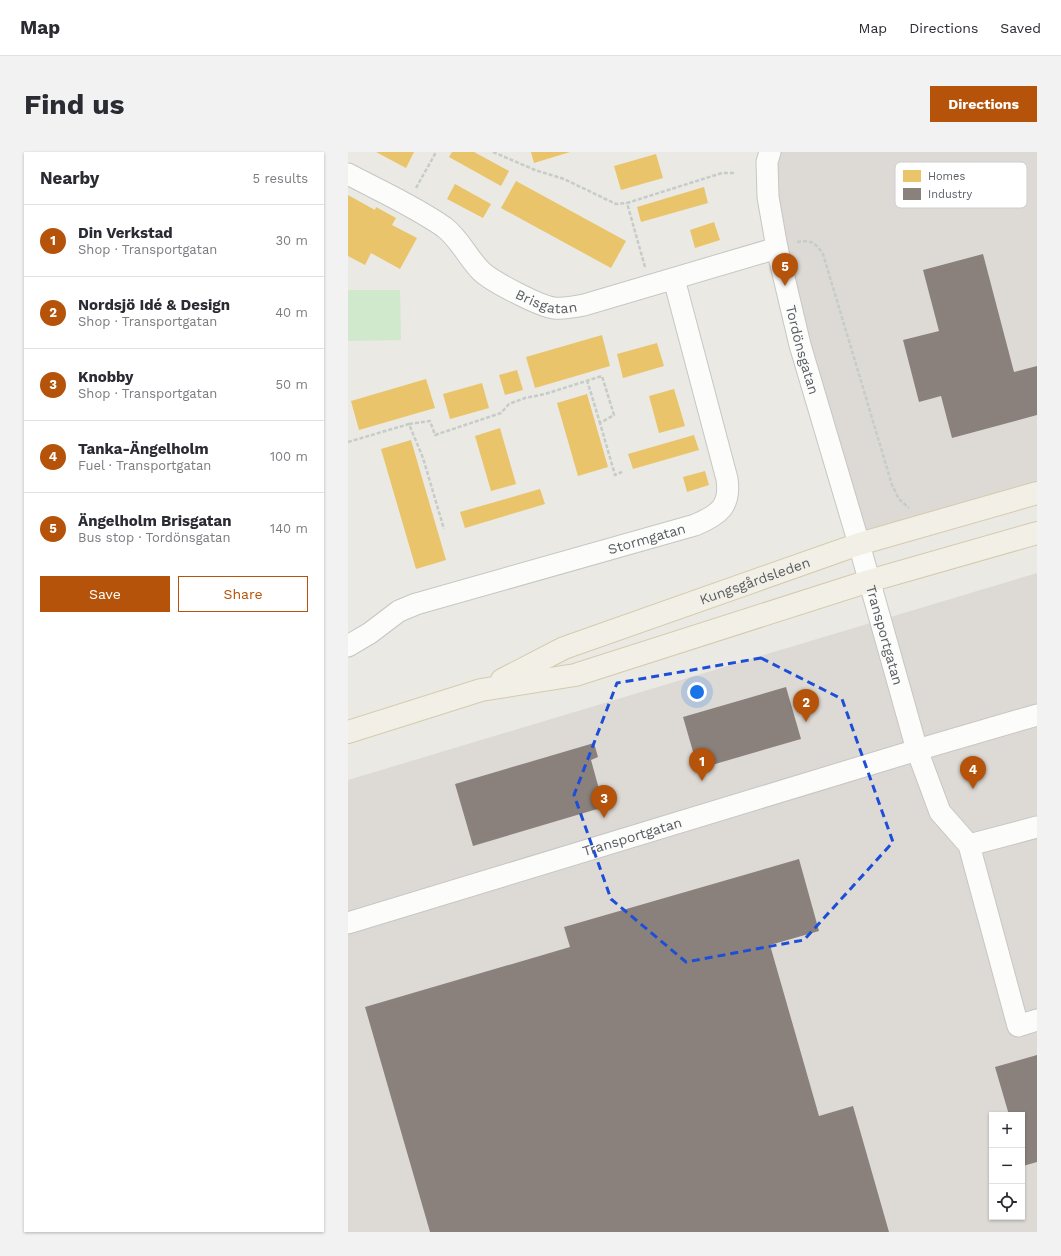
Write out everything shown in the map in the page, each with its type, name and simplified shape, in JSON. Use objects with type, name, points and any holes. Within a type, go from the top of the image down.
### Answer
[{"type":"main road","name":"Kungsgårdsleden","points":[[481,690],[564,648],[859,544],[1037,493]]},
{"type":"main road","name":"Kungsgårdsleden","points":[[348,732],[481,690],[574,675],[869,581],[1037,533]]},
{"type":"street","name":"Tordönsgatan","points":[[770,152],[767,168],[768,197],[777,248],[800,345],[859,544]]},
{"type":"street","name":"Brisgatan","points":[[348,174],[443,227],[453,235],[481,271],[490,278],[548,307],[573,307],[777,248]]},
{"type":"street","name":"Stormgatan","points":[[348,646],[370,633],[399,611],[416,604],[695,525],[712,518],[718,513],[726,501],[728,494],[727,479],[674,279]]},
{"type":"street","name":"Transportgatan","points":[[859,544],[917,750]]},
{"type":"street","name":"Transportgatan","points":[[348,923],[1037,715]]},
{"type":"street","points":[[917,750],[940,812],[969,845],[1018,1026],[1037,1020]]},
{"type":"street","points":[[969,845],[1037,827]]},
{"type":"path","points":[[415,190],[436,152]]},
{"type":"path","points":[[493,152],[535,170],[564,179],[616,204],[627,203],[722,173],[736,173]]},
{"type":"path","points":[[627,203],[646,270]]},
{"type":"path","points":[[777,248],[808,241],[817,245],[823,254],[892,485],[899,499],[908,508],[913,509]]},
{"type":"path","points":[[348,442],[409,424],[430,421],[435,435],[500,413],[509,404],[525,398],[545,394],[602,376],[614,415],[600,422]]},
{"type":"path","points":[[588,380],[615,475],[622,472]]},
{"type":"path","points":[[409,424],[423,458],[444,529]]},
{"type":"highlighted area","points":[[761,658],[842,699],[893,842],[804,940],[686,962],[611,899],[574,795],[617,683]]},
{"type":"shaded area","points":[[773,152],[1037,152],[1037,490],[862,540],[783,260]]},
{"type":"shaded area","points":[[1037,573],[1037,1232],[348,1232],[348,780]]},
{"type":"green space","points":[[348,290],[400,290],[401,340],[348,341]]},
{"type":"building: Homes","points":[[376,152],[414,152],[406,168]]},
{"type":"building: Homes","points":[[452,152],[474,152],[509,171],[501,186],[449,157]]},
{"type":"building: Homes","points":[[531,152],[570,152],[534,163]]},
{"type":"building: Homes","points":[[656,154],[663,178],[621,190],[614,166]]},
{"type":"building: Homes","points":[[516,181],[626,241],[611,268],[501,208]]},
{"type":"building: Homes","points":[[455,184],[491,204],[483,218],[447,199]]},
{"type":"building: Homes","points":[[704,187],[708,203],[641,222],[637,207]]},
{"type":"building: Homes","points":[[348,195],[375,210],[376,207],[396,218],[392,225],[417,238],[400,269],[371,253],[365,265],[348,256]]},
{"type":"building: Homes","points":[[714,222],[720,240],[695,248],[690,230]]},
{"type":"building: Homes","points":[[602,335],[610,366],[535,388],[526,357]]},
{"type":"building: Homes","points":[[657,343],[664,366],[623,378],[617,354]]},
{"type":"building: Homes","points":[[517,370],[523,390],[505,395],[499,375]]},
{"type":"building: Homes","points":[[426,379],[435,408],[359,430],[351,401]]},
{"type":"building: Homes","points":[[482,383],[489,408],[450,419],[443,394]]},
{"type":"building: Homes","points":[[674,389],[685,426],[659,433],[649,396]]},
{"type":"building: Homes","points":[[587,394],[608,467],[578,476],[557,403]]},
{"type":"building: Homes","points":[[500,428],[516,484],[491,491],[475,436]]},
{"type":"building: Homes","points":[[694,435],[699,450],[633,469],[628,454]]},
{"type":"building: Homes","points":[[411,440],[446,560],[416,569],[381,449]]},
{"type":"building: Homes","points":[[705,471],[709,485],[687,492],[683,477]]},
{"type":"building: Homes","points":[[540,489],[545,504],[465,528],[460,512]]},
{"type":"building: Industry","points":[[983,254],[1014,372],[1037,366],[1037,415],[952,438],[941,396],[919,402],[903,340],[939,331],[923,270]]},
{"type":"building: Industry","points":[[786,687],[801,739],[698,769],[683,717]]},
{"type":"building: Industry","points":[[594,743],[598,757],[591,760],[604,807],[473,846],[455,784]]},
{"type":"building: Industry","points":[[799,859],[819,931],[770,945],[819,1116],[853,1106],[889,1232],[430,1232],[365,1007],[570,947],[564,927]]},
{"type":"building: Industry","points":[[1037,1055],[1037,1162],[1025,1165],[1025,1112],[1008,1112],[995,1067]]},
{"type":"place","name":"Ängelholm Brisgatan","points":[[785,286]]},
{"type":"place","name":"Nordsjö Idé & Design","points":[[806,722]]},
{"type":"place","name":"Din Verkstad","points":[[702,781]]},
{"type":"place","name":"Tanka-Ängelholm","points":[[973,789]]},
{"type":"place","name":"Knobby","points":[[604,818]]}]
